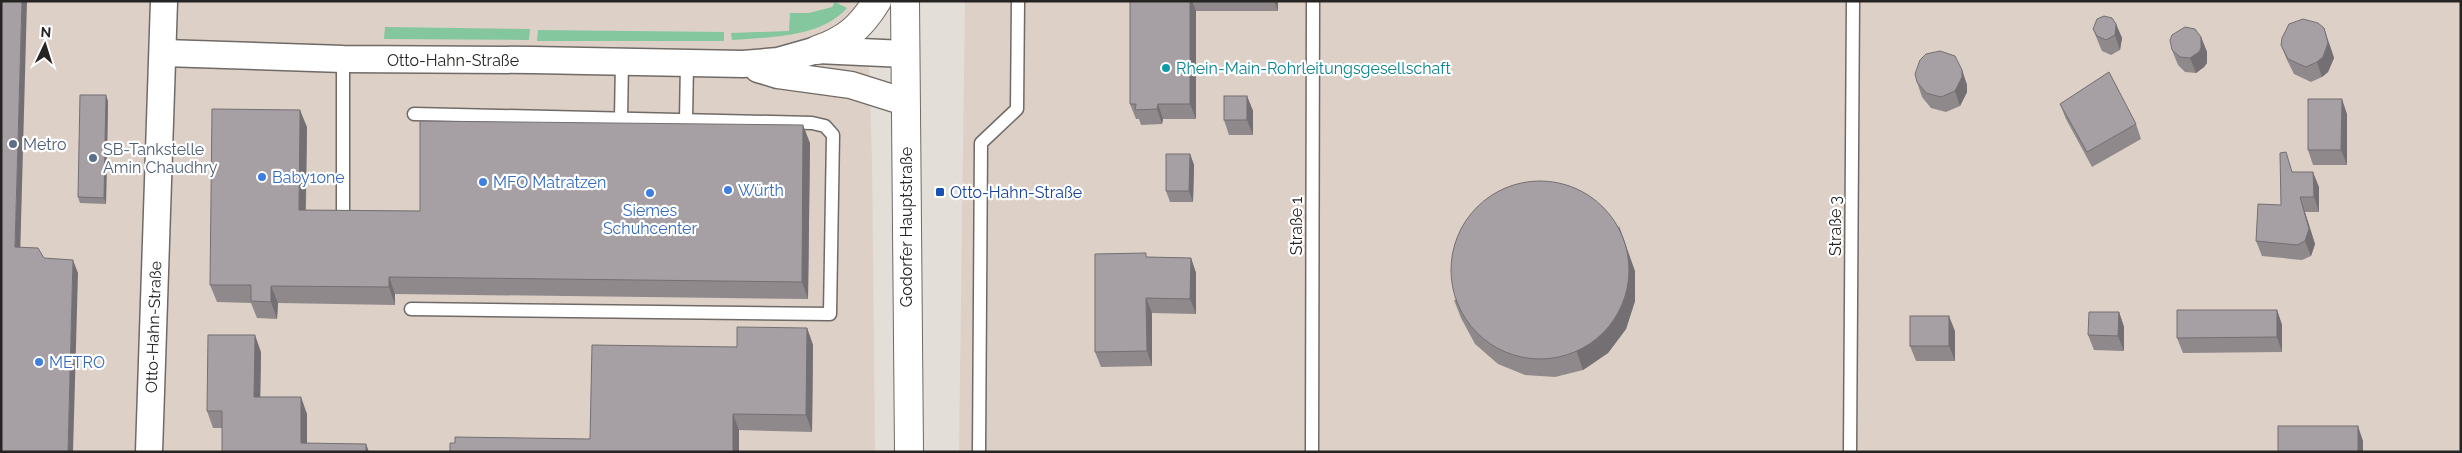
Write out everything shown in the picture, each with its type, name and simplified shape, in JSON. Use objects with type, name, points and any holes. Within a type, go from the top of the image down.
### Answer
[{"type":"main road","points":[[817,50],[838,42],[865,21],[877,1]]},
{"type":"main road","name":"Godorfer Hauptstraße","points":[[905,1],[909,452]]},
{"type":"street","name":"Otto-Hahn-Straße","points":[[149,452],[164,53],[164,1]]},
{"type":"street","name":"Otto-Hahn-Straße","points":[[164,53],[344,59],[743,64],[778,61],[817,50],[905,54]]},
{"type":"street","name":"Otto-Hahn-Straße","points":[[743,64],[778,75],[851,85],[905,102]]},
{"type":"lane","points":[[979,452],[981,143],[1017,109],[1018,1]]},
{"type":"lane","name":"Straße 1","points":[[1312,452],[1313,1]]},
{"type":"lane","name":"Straße 3","points":[[1850,452],[1853,1]]},
{"type":"lane","points":[[342,219],[344,59]]},
{"type":"lane","points":[[621,118],[622,62]]},
{"type":"lane","points":[[686,120],[687,63]]},
{"type":"lane","points":[[411,309],[830,314],[832,134],[825,126],[621,118],[414,114]]},
{"type":"shaded area","points":[[1,1],[867,1],[872,162],[875,452],[1,452]]},
{"type":"shaded area","points":[[965,1],[2461,1],[2461,452],[959,452]]},
{"type":"green space","points":[[835,2],[847,8],[836,18],[809,31],[732,40],[731,33],[789,31],[790,13],[809,13],[832,7]]},
{"type":"green space","points":[[385,27],[530,29],[529,40],[384,39]]},
{"type":"green space","points":[[538,30],[724,32],[724,41],[537,41]]},
{"type":"building","name":"METRO","points":[[1,1],[22,1],[15,247],[38,248],[44,258],[73,260],[68,452],[1,452]]},
{"type":"building","name":"Rhein-Main-Rohrleitungsgesellschaft","points":[[1130,1],[1190,1],[1190,104],[1158,104],[1157,109],[1135,110],[1136,104],[1130,104]]},
{"type":"building","points":[[2104,16],[2112,18],[2116,24],[2115,35],[2106,40],[2097,36],[2093,29],[2097,19]]},
{"type":"building","points":[[2303,19],[2318,23],[2324,28],[2328,43],[2323,57],[2306,67],[2288,59],[2281,45],[2282,38],[2289,24]]},
{"type":"building","points":[[2185,27],[2195,29],[2201,37],[2199,52],[2190,58],[2180,57],[2172,50],[2170,40],[2172,35]]},
{"type":"building","points":[[1940,51],[1955,56],[1962,70],[1962,77],[1955,91],[1941,97],[1926,93],[1917,82],[1915,74],[1920,60],[1926,54]]},
{"type":"building","points":[[2109,72],[2136,124],[2087,152],[2060,104]]},
{"type":"building","points":[[80,95],[106,95],[104,198],[78,197]]},
{"type":"building","points":[[1224,96],[1247,96],[1247,120],[1224,120]]},
{"type":"building","points":[[2308,99],[2342,99],[2341,150],[2308,150]]},
{"type":"building","points":[[212,109],[300,110],[299,210],[420,211],[420,121],[803,125],[802,282],[389,277],[389,287],[271,286],[271,302],[251,301],[251,285],[210,285]]},
{"type":"building","points":[[2286,152],[2292,172],[2313,172],[2314,197],[2300,197],[2309,229],[2305,241],[2297,245],[2256,241],[2258,204],[2281,205],[2280,153]]},
{"type":"building","points":[[1166,154],[1190,154],[1189,191],[1166,191]]},
{"type":"building","points":[[1531,181],[1549,181],[1566,184],[1582,191],[1597,201],[1609,213],[1619,228],[1626,244],[1629,270],[1628,287],[1623,304],[1609,327],[1597,339],[1582,349],[1566,356],[1549,359],[1531,359],[1514,356],[1498,349],[1483,339],[1471,327],[1461,312],[1454,296],[1451,279],[1451,261],[1454,244],[1461,228],[1471,213],[1483,201],[1498,191],[1514,184]]},
{"type":"building","points":[[1146,253],[1146,257],[1191,258],[1190,299],[1146,298],[1147,351],[1095,352],[1095,254]]},
{"type":"building","points":[[2177,310],[2277,310],[2277,337],[2177,338]]},
{"type":"building","points":[[2089,312],[2119,312],[2118,336],[2088,335]]},
{"type":"building","points":[[1910,316],[1949,316],[1949,346],[1910,346]]},
{"type":"building","points":[[737,327],[807,328],[806,415],[733,414],[733,452],[450,452],[450,443],[455,443],[455,437],[590,439],[592,345],[737,347]]},
{"type":"building","points":[[208,335],[255,335],[254,397],[301,397],[301,443],[366,444],[366,452],[222,452],[222,411],[207,411]]},
{"type":"building","points":[[2278,426],[2358,426],[2358,452],[2278,452]]},
{"type":"place","name":"Rhein-Main-Rohrleitungsgesellschaft","points":[[1166,68]]},
{"type":"place","name":"Metro","points":[[13,144]]},
{"type":"place","name":"SB-Tankstelle Amin Chaudhry","points":[[93,158]]},
{"type":"place","name":"Baby1one","points":[[262,177]]},
{"type":"place","name":"MFO Matratzen","points":[[483,182]]},
{"type":"place","name":"Würth","points":[[728,190]]},
{"type":"place","name":"Otto-Hahn-Straße","points":[[940,192]]},
{"type":"place","name":"Siemes Schuhcenter","points":[[650,193]]},
{"type":"place","name":"METRO","points":[[39,362]]}]
